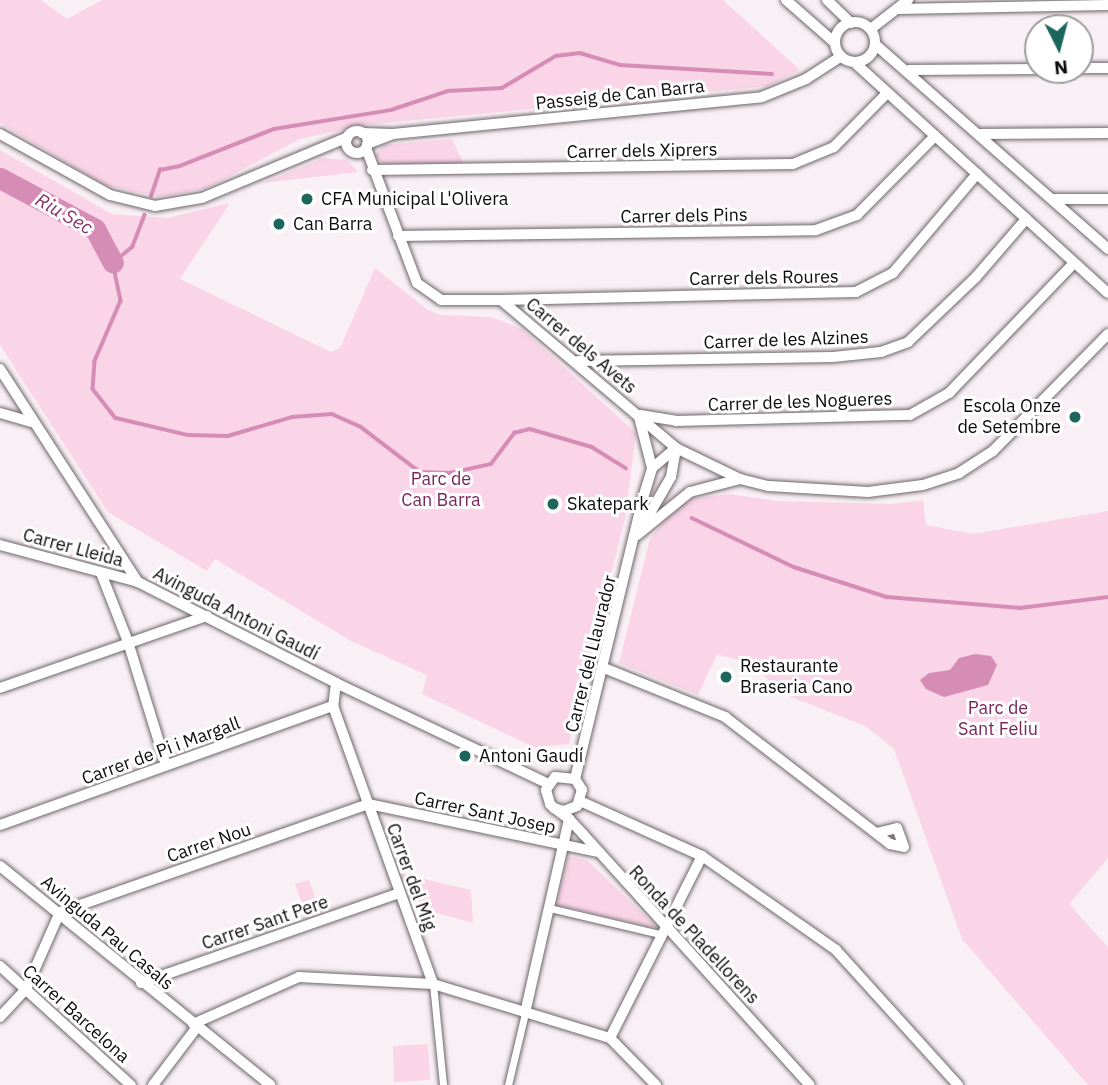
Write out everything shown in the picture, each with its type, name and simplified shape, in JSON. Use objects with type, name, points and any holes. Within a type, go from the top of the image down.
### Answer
[{"type":"street","points":[[786,0],[834,42],[840,57],[854,62],[886,94],[1108,293]]},
{"type":"street","points":[[827,0],[852,23],[872,28]]},
{"type":"street","points":[[872,28],[908,0]]},
{"type":"street","points":[[898,9],[1108,5]]},
{"type":"street","points":[[834,42],[852,23]]},
{"type":"street","points":[[872,28],[876,45],[909,70],[1108,249]]},
{"type":"street","points":[[854,62],[876,45]]},
{"type":"street","name":"Passeig de Can Barra","points":[[0,134],[110,195],[155,206],[202,198],[348,136],[362,133],[393,134],[762,97],[806,79],[840,57]]},
{"type":"street","points":[[909,70],[1024,69]]},
{"type":"street","name":"Carrer dels Xiprers","points":[[372,170],[793,164],[835,147],[886,94]]},
{"type":"street","points":[[360,149],[362,133]]},
{"type":"street","points":[[980,134],[1108,133]]},
{"type":"street","name":"Passeig de Can Barra","points":[[360,149],[393,134]]},
{"type":"street","name":"Carrer dels Pins","points":[[398,236],[816,230],[857,215],[934,135]]},
{"type":"street","points":[[348,136],[360,149]]},
{"type":"street","points":[[327,145],[360,149]]},
{"type":"street","name":"Carrer dels Avets","points":[[360,149],[372,170],[417,283],[441,300],[501,300],[578,361],[676,448],[740,479]]},
{"type":"street","name":"Carrer dels Roures","points":[[501,300],[856,292],[894,273],[977,174]]},
{"type":"street","points":[[1054,199],[1108,199]]},
{"type":"street","name":"Carrer de les Alzines","points":[[578,361],[833,357],[881,352],[908,342],[976,277],[1026,219]]},
{"type":"street","name":"Carrer de les Nogueres","points":[[638,416],[676,421],[910,415],[949,393],[1074,263]]},
{"type":"street","points":[[637,536],[690,492],[740,479],[810,491],[869,492],[923,485],[959,473],[993,451],[1108,334]]},
{"type":"street","name":"Avinguda Antoni Gaudí","points":[[0,369],[138,582],[336,683],[549,784]]},
{"type":"street","points":[[0,413],[35,422]]},
{"type":"street","name":"Carrer del Llaurador","points":[[575,779],[652,468],[638,416]]},
{"type":"street","points":[[652,468],[676,448]]},
{"type":"street","name":"Carrer del Llaurador","points":[[637,536],[671,477],[676,448]]},
{"type":"street","name":"Carrer Lleida","points":[[0,545],[138,582]]},
{"type":"street","points":[[0,555],[16,550]]},
{"type":"street","points":[[101,573],[128,642],[166,765]]},
{"type":"street","points":[[0,688],[207,616]]},
{"type":"street","points":[[604,668],[725,717],[877,833]]},
{"type":"street","name":"Carrer del Mig","points":[[336,683],[333,706],[433,984],[443,1085]]},
{"type":"street","name":"Carrer de Pi i Margall","points":[[0,825],[333,706]]},
{"type":"street","points":[[561,775],[575,779],[582,790],[580,801],[572,809],[554,808],[547,796],[549,784],[561,775]]},
{"type":"street","points":[[580,801],[702,856],[836,950],[958,1085]]},
{"type":"street","name":"Carrer Sant Josep","points":[[368,804],[597,852]]},
{"type":"street","name":"Carrer Nou","points":[[60,912],[368,804]]},
{"type":"street","name":"Ronda de Pladellorens","points":[[554,808],[569,819],[662,929],[810,1085]]},
{"type":"street","points":[[508,1085],[569,819]]},
{"type":"street","points":[[610,1038],[662,929],[702,856]]},
{"type":"street","name":"Avinguda Pau Casals","points":[[0,866],[270,1085]]},
{"type":"street","name":"Carrer Sant Pere","points":[[141,983],[400,893]]},
{"type":"street","points":[[549,908],[662,929]]},
{"type":"street","points":[[0,1017],[26,989],[60,912]]},
{"type":"street","name":"Carrer Barcelona","points":[[0,966],[131,1085]]},
{"type":"street","points":[[153,1085],[195,1026],[299,977],[433,984],[610,1038],[656,1085]]},
{"type":"green space","points":[[0,0],[41,0],[67,19],[102,0],[723,0],[800,70],[768,86],[364,125],[300,139],[207,188],[160,197],[105,185],[0,123]]},
{"type":"green space","points":[[452,139],[464,164],[386,166],[375,156],[383,145]]},
{"type":"green space","name":"Parc de Can Barra","points":[[0,150],[112,214],[167,218],[230,203],[180,279],[331,352],[340,348],[375,268],[428,310],[441,315],[491,317],[522,329],[636,433],[625,518],[569,744],[534,747],[422,694],[427,675],[351,641],[215,559],[207,571],[108,512],[0,345]]},
{"type":"green space","points":[[324,158],[347,160],[358,172],[263,183]]},
{"type":"green space","name":"Parc de Sant Feliu","points":[[729,494],[777,501],[891,504],[923,500],[926,525],[973,534],[1108,511],[1108,858],[1069,904],[1108,947],[1108,1085],[1088,1085],[962,939],[894,749],[865,726],[781,693],[752,664],[717,654],[698,695],[619,663],[650,539],[673,510],[689,499]]},
{"type":"green space","points":[[568,856],[587,860],[658,928],[557,905]]},
{"type":"green space","points":[[403,874],[471,890],[473,923],[415,907]]},
{"type":"green space","points":[[309,880],[322,916],[308,921],[295,884]]},
{"type":"green space","points":[[428,1044],[430,1080],[394,1082],[393,1046]]},
{"type":"shaded area","points":[[975,654],[991,656],[997,665],[988,685],[944,697],[926,689],[920,680],[929,673],[950,670],[959,658]]},
{"type":"waterway","points":[[151,196],[160,170],[180,166],[274,129],[391,110],[448,91],[502,88],[556,56],[580,53],[620,65],[772,74]]},
{"type":"waterway","name":"Riu Sec","points":[[0,178],[95,229],[113,263]]},
{"type":"waterway","points":[[145,215],[133,247],[113,263],[121,301],[95,361],[93,389],[116,418],[188,435],[228,436],[292,417],[332,414],[361,427],[420,472],[450,473],[491,464],[514,433],[530,429],[592,447],[626,468]]},
{"type":"waterway","points":[[692,518],[794,567],[887,597],[1020,608],[1108,597]]},
{"type":"place","name":"CFA Municipal L'Olivera","points":[[307,199]]},
{"type":"place","name":"Can Barra","points":[[279,224]]},
{"type":"place","name":"Escola Onze de Setembre","points":[[1075,417]]},
{"type":"place","name":"Skatepark","points":[[553,504]]},
{"type":"place","name":"Restaurante Braseria Cano","points":[[726,677]]},
{"type":"place","name":"Antoni Gaudí","points":[[465,756]]}]
